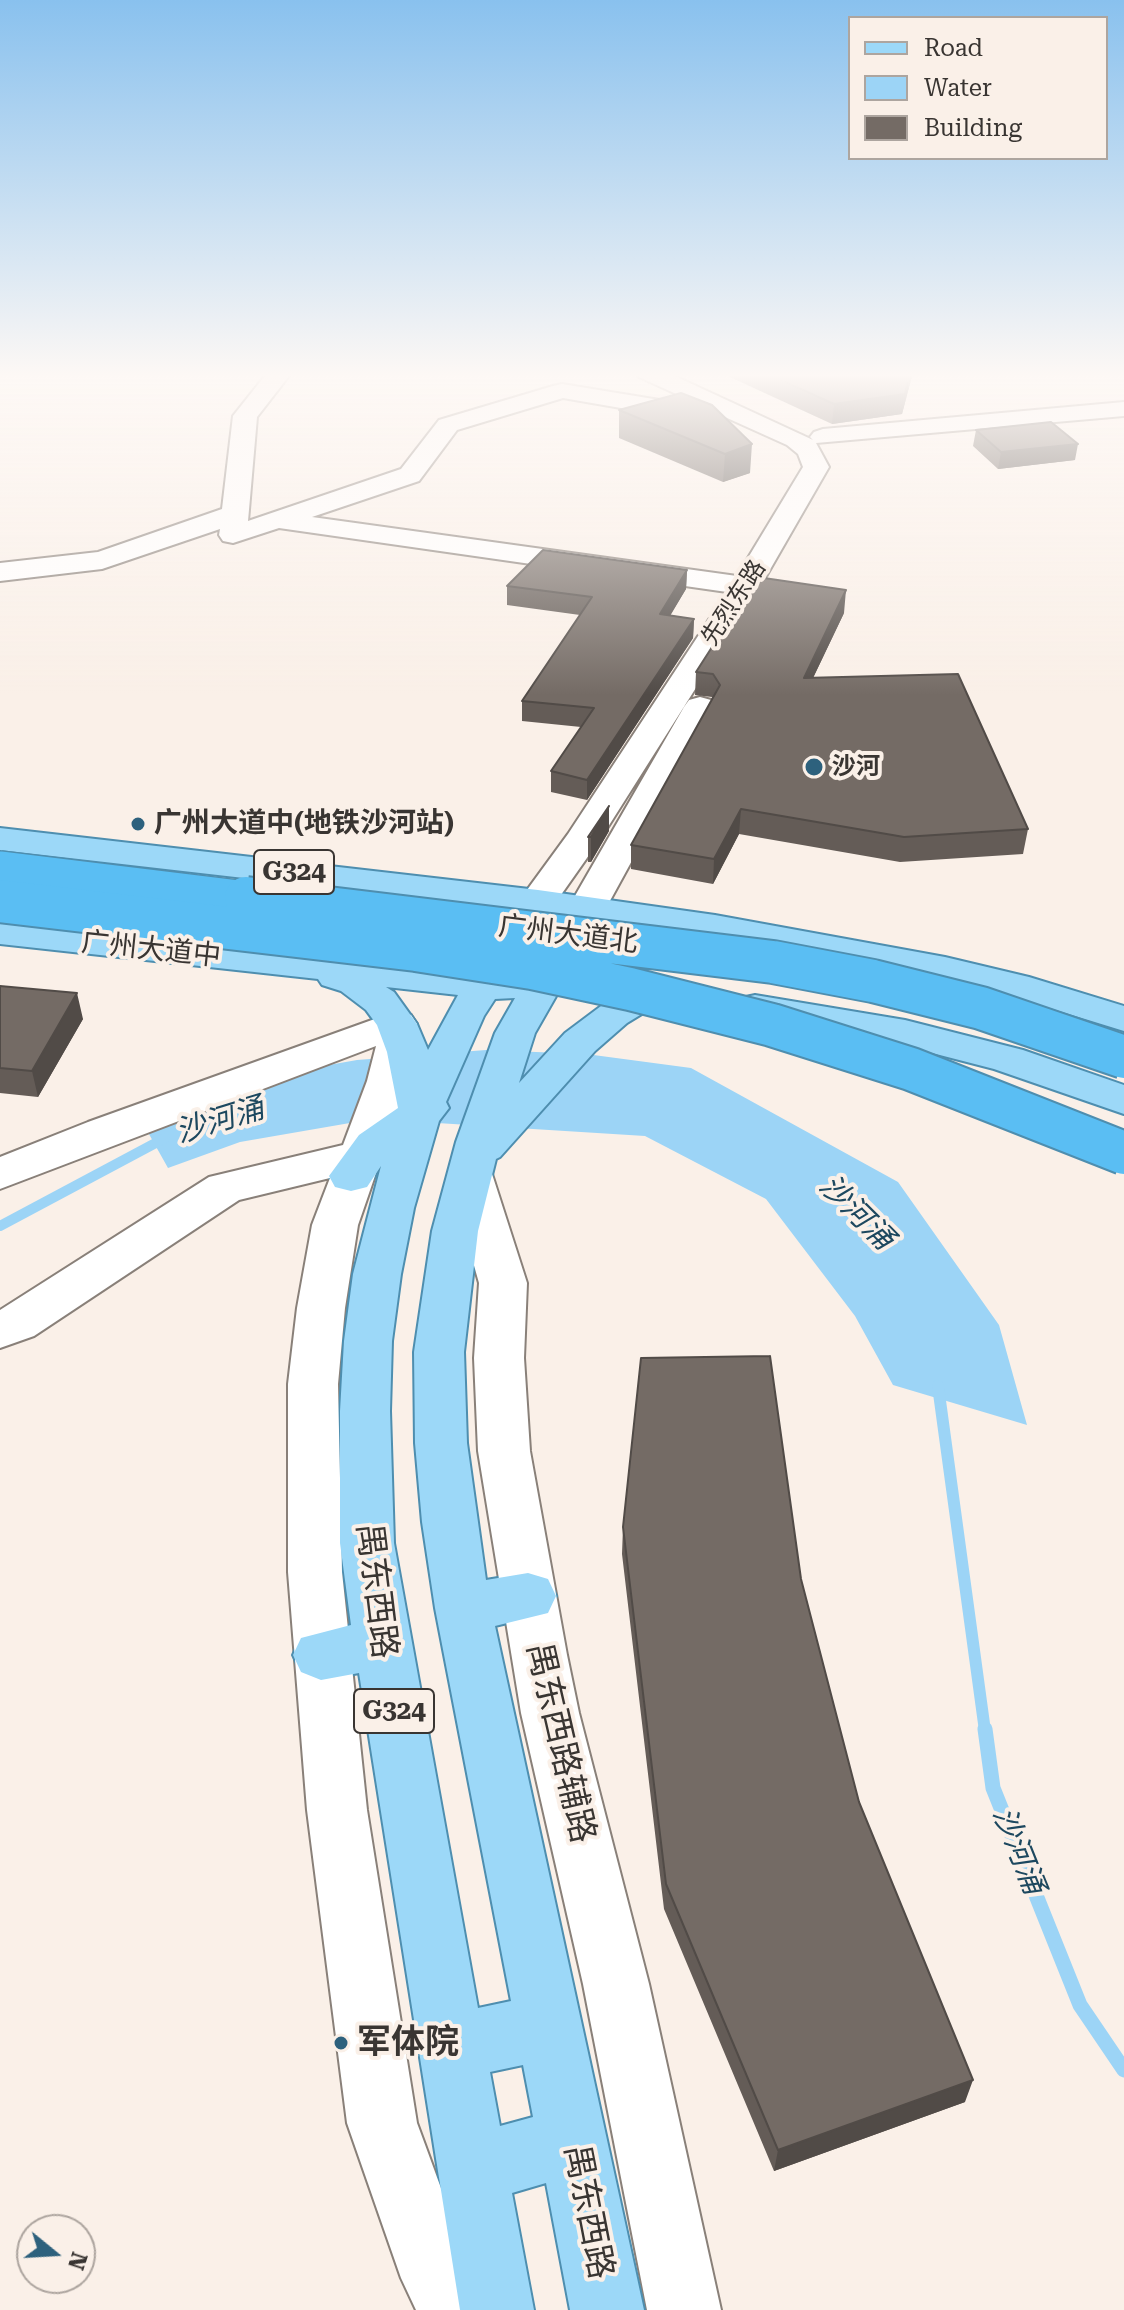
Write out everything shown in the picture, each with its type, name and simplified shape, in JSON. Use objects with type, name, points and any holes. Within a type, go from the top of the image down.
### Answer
[{"type":"highway","name":"广州大道北","points":[[0,868],[773,962],[873,981],[981,1008],[1124,1057]]},
{"type":"highway","name":"广州大道北","points":[[0,901],[416,950],[532,968],[630,989],[758,1021],[911,1069],[1047,1120],[1124,1153]]},
{"type":"main road","name":"G324","points":[[0,839],[587,908]]},
{"type":"main road","name":"禺东西路","points":[[497,2310],[382,1644],[367,1543],[364,1474],[368,1341],[391,1208],[397,1116],[538,901]]},
{"type":"main road","name":"禺东西路","points":[[587,908],[515,1033],[495,1124],[455,1231],[439,1352],[441,1443],[449,1522],[463,1608],[607,2310]]},
{"type":"main road","name":"广州大道北","points":[[587,908],[728,928],[930,966],[1015,985],[1124,1019]]},
{"type":"main road","name":"广州大道中","points":[[0,933],[303,967]]},
{"type":"main road","name":"广州大道北","points":[[303,967],[481,986],[771,1009],[905,1033],[1008,1059],[1124,1100]]},
{"type":"main road","points":[[303,967],[355,983],[380,1001],[397,1024]]},
{"type":"main road","points":[[397,1116],[446,1104],[464,1106],[495,1124],[613,1014],[631,1003],[649,998]]},
{"type":"main road","points":[[463,1608],[528,1596]]},
{"type":"main road","points":[[321,1655],[382,1644]]},
{"type":"main road","points":[[452,2048],[549,2025]]},
{"type":"main road","points":[[473,2169],[573,2140]]},
{"type":"street","points":[[234,525],[239,480]]},
{"type":"street","points":[[278,521],[396,480]]},
{"type":"street","name":"先烈东路","points":[[587,908],[757,587],[810,480]]},
{"type":"street","name":"先烈东路","points":[[538,901],[832,480]]},
{"type":"street","points":[[0,572],[102,560],[234,525],[278,521],[757,587]]},
{"type":"street","points":[[0,1174],[103,1132],[397,1024],[397,1116],[335,1225],[313,1384],[314,1557],[337,1810],[382,2123],[438,2278],[458,2310]]},
{"type":"street","points":[[0,1330],[17,1323],[225,1188],[397,1116]]},
{"type":"street","name":"禺东西路辅路","points":[[495,1124],[503,1283],[499,1358],[504,1451],[550,1713],[616,1984],[684,2310]]},
{"type":"water","points":[[486,1050],[586,1054],[691,1068],[898,1182],[999,1325],[1027,1425],[893,1385],[855,1316],[766,1199],[645,1136],[373,1119],[240,1142],[168,1168],[145,1127],[295,1071],[357,1060]]},
{"type":"building","points":[[543,550],[687,570],[660,614],[694,619],[587,780],[551,771],[594,708],[522,701],[592,597],[507,586]]},
{"type":"building","name":"沙河","points":[[757,577],[846,590],[804,678],[958,674],[1028,829],[904,837],[741,809],[714,859],[631,845],[720,685],[713,674],[696,672]]},
{"type":"building","points":[[609,806],[591,837],[588,837]]},
{"type":"building","points":[[0,986],[77,993],[32,1071],[0,1068]]},
{"type":"building","points":[[770,1356],[801,1579],[859,1802],[973,2080],[778,2150],[666,1884],[623,1527],[641,1358]]},
{"type":"waterway","name":"沙河涌","points":[[0,1226],[165,1138]]},
{"type":"waterway","name":"沙河涌","points":[[938,1386],[985,1731]]},
{"type":"waterway","name":"沙河涌","points":[[985,1729],[993,1788],[1080,2005],[1124,2070]]},
{"type":"place","name":"沙河","points":[[814,767]]},
{"type":"place","name":"广州大道中(地铁沙河站)","points":[[138,824]]},
{"type":"place","name":"军体院","points":[[341,2043]]}]
